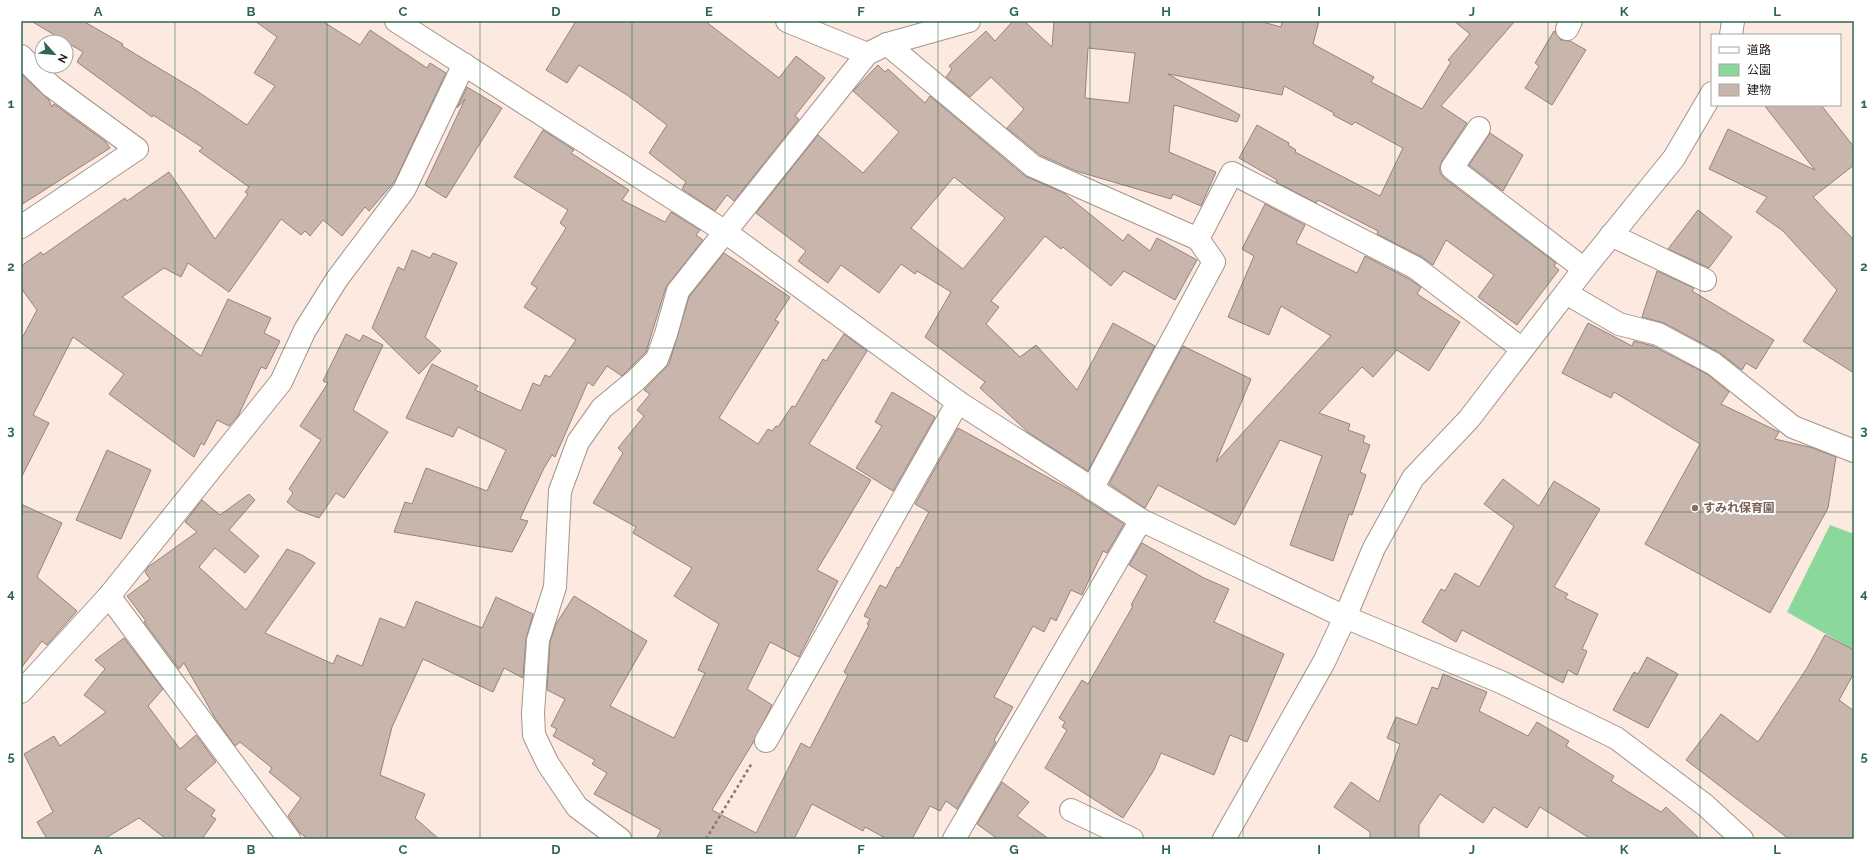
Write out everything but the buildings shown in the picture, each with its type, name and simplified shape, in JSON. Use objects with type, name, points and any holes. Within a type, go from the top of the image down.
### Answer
[{"type":"street","points":[[396,21],[724,231],[958,402],[1141,520],[1345,617],[1503,683],[1616,738],[1705,805],[1742,839]]},
{"type":"street","points":[[787,21],[867,54]]},
{"type":"street","points":[[620,839],[576,807],[548,764],[534,735],[533,713],[538,640],[555,587],[560,491],[578,442],[602,408],[636,380],[657,359],[666,334],[678,291],[724,231],[867,54],[887,44],[969,21]]},
{"type":"street","points":[[1731,34],[1732,21]]},
{"type":"street","points":[[887,44],[1033,166],[1198,239],[1214,262],[1092,489]]},
{"type":"street","points":[[21,56],[51,86],[137,148],[21,227]]},
{"type":"street","points":[[21,692],[109,596],[281,382],[305,330],[337,279],[404,190],[464,64]]},
{"type":"street","points":[[1224,839],[1324,662],[1374,548],[1413,478],[1468,419],[1584,268],[1674,158],[1711,94]]},
{"type":"street","points":[[1479,128],[1452,168],[1584,268]]},
{"type":"street","points":[[1198,239],[1232,173],[1416,268],[1522,349]]},
{"type":"street","points":[[1611,234],[1705,280]]},
{"type":"street","points":[[1566,293],[1620,324],[1658,334],[1714,364],[1793,427],[1854,451]]},
{"type":"street","points":[[766,741],[958,402]]},
{"type":"street","points":[[954,839],[1141,520]]},
{"type":"street","points":[[109,596],[289,839]]},
{"type":"street","points":[[1071,810],[1132,839]]},
{"type":"path","points":[[706,839],[766,741]]},
{"type":"green space","points":[[1830,525],[1854,534],[1854,650],[1787,612]]},
{"type":"place","name":"すみれ保育園","points":[[1695,508]]}]
